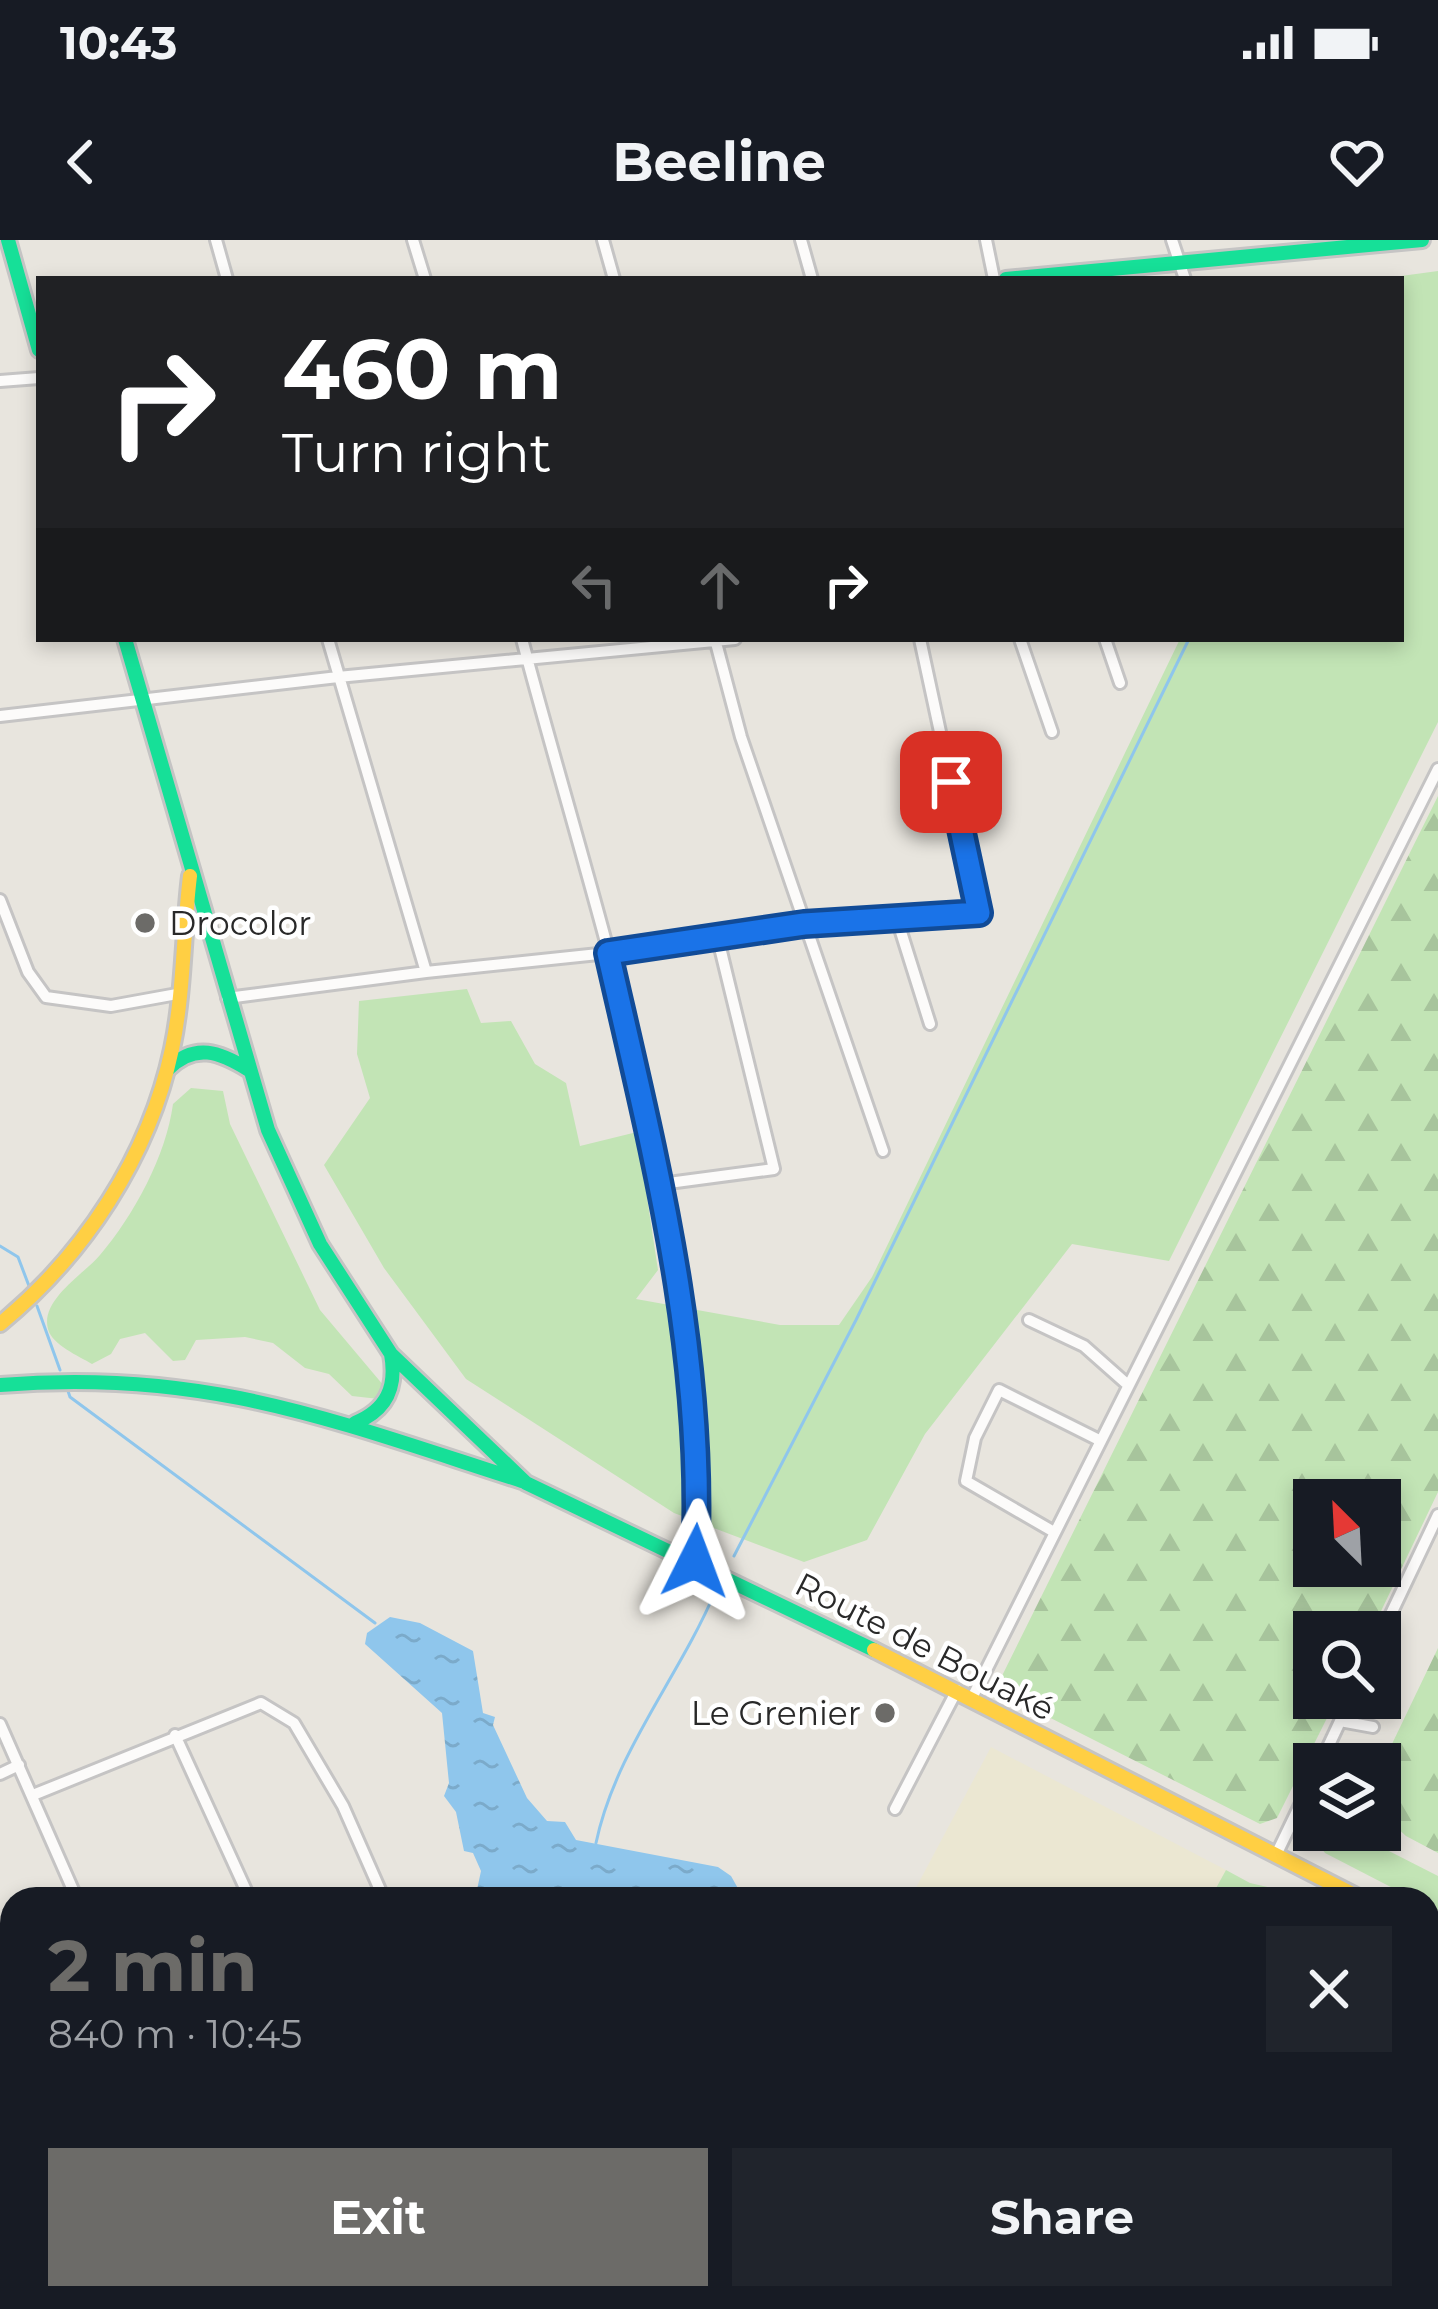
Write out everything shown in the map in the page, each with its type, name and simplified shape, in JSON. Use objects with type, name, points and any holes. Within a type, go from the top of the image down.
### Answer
[{"type":"main road","points":[[8,240],[36,339]]},
{"type":"main road","points":[[1074,276],[1280,247],[1422,240]]},
{"type":"main road","name":"Route de Bouaké","points":[[126,642],[227,998],[291,1187],[320,1244],[391,1354],[526,1483],[965,1694],[1339,1887]]},
{"type":"main road","points":[[0,1324],[60,1266],[110,1198],[168,1069],[190,872]]},
{"type":"main road","points":[[168,1069],[183,1055],[205,1049],[223,1053],[249,1070]]},
{"type":"main road","points":[[355,1424],[378,1412],[392,1392],[391,1354]]},
{"type":"main road","points":[[0,1385],[85,1378],[208,1384],[355,1424],[526,1483]]},
{"type":"street","points":[[216,240],[226,276]]},
{"type":"street","points":[[413,240],[424,276]]},
{"type":"street","points":[[603,240],[613,276]]},
{"type":"street","points":[[801,240],[811,276]]},
{"type":"street","points":[[986,240],[993,276]]},
{"type":"street","points":[[1172,240],[1184,276]]},
{"type":"street","points":[[0,381],[36,378]]},
{"type":"street","points":[[329,642],[426,972]]},
{"type":"street","points":[[523,642],[608,953],[661,1184],[694,1375],[700,1466],[695,1561]]},
{"type":"street","points":[[0,716],[338,676],[704,642]]},
{"type":"street","points":[[715,642],[741,737],[883,1150]]},
{"type":"street","points":[[227,998],[608,953],[804,924],[979,913],[921,642]]},
{"type":"street","points":[[1021,642],[1052,732]]},
{"type":"street","points":[[1106,642],[1120,683]]},
{"type":"street","points":[[896,1809],[1054,1532],[1438,769]]},
{"type":"street","points":[[0,901],[28,972],[46,997],[111,1006],[177,994]]},
{"type":"street","points":[[897,919],[930,1024]]},
{"type":"street","points":[[661,1184],[774,1169],[717,935]]},
{"type":"street","points":[[1029,1320],[1084,1346],[1128,1384]]},
{"type":"street","points":[[1054,1532],[966,1481],[985,1413],[999,1390],[1099,1440]]},
{"type":"street","points":[[1392,1611],[1438,1515]]},
{"type":"street","points":[[33,1795],[261,1702],[294,1723],[343,1806],[378,1887]]},
{"type":"street","points":[[1330,1743],[1340,1721],[1373,1727]]},
{"type":"street","points":[[0,1724],[72,1887]]},
{"type":"street","points":[[175,1735],[245,1887]]},
{"type":"street","points":[[0,1774],[19,1765]]},
{"type":"street","points":[[1276,1855],[1293,1820]]},
{"type":"shaded area","points":[[991,1747],[1226,1870],[1217,1887],[916,1887]]},
{"type":"green space","points":[[1438,271],[1438,722],[1169,1261],[1072,1244],[925,1434],[867,1540],[804,1562],[674,1513],[466,1379],[384,1268],[324,1165],[370,1098],[357,1054],[359,1001],[467,989],[481,1023],[511,1021],[535,1064],[566,1083],[580,1146],[637,1132],[658,1270],[636,1299],[780,1325],[839,1325],[872,1277],[1179,642],[1404,642],[1401,276]]},
{"type":"green space","points":[[1438,796],[1438,1492],[1401,1569],[1401,1479],[1293,1479],[1293,1587],[1393,1587],[1381,1611],[1293,1611],[1293,1719],[1326,1719],[1314,1743],[1293,1743],[1293,1786],[1277,1818],[1260,1824],[995,1690]]},
{"type":"green space","points":[[191,1088],[223,1091],[230,1124],[320,1310],[384,1386],[379,1399],[352,1396],[329,1374],[305,1368],[273,1343],[245,1337],[196,1340],[185,1360],[173,1361],[145,1333],[120,1339],[111,1354],[92,1364],[51,1335],[50,1308],[125,1222],[156,1164],[173,1104]]},
{"type":"green space","points":[[1438,1648],[1438,1853],[1401,1831],[1401,1743],[1392,1743]]},
{"type":"green space","points":[[1389,1851],[1438,1876],[1438,1887],[1391,1887],[1325,1853]]},
{"type":"green space","points":[[1226,1870],[1268,1887],[1217,1887]]},
{"type":"water","points":[[390,1617],[420,1623],[473,1651],[483,1713],[495,1717],[493,1725],[527,1798],[547,1821],[565,1822],[576,1840],[718,1867],[737,1887],[478,1887],[481,1871],[473,1853],[464,1851],[456,1812],[444,1796],[449,1783],[442,1713],[365,1644],[367,1633]]},
{"type":"waterway","points":[[734,1556],[856,1320],[1188,642]]},
{"type":"waterway","points":[[0,1246],[18,1257],[29,1286]]},
{"type":"waterway","points":[[37,1306],[60,1370]]},
{"type":"waterway","points":[[66,1385],[70,1397],[375,1623]]},
{"type":"waterway","points":[[596,1843],[618,1777],[715,1592]]},
{"type":"traffic: fast","points":[[8,240],[36,339]]},
{"type":"traffic: fast","points":[[1038,276],[1422,240]]},
{"type":"traffic: fast","points":[[126,642],[268,1130],[320,1244],[391,1354],[526,1483],[874,1650]]},
{"type":"traffic: fast","points":[[168,1069],[188,1055],[208,1053],[249,1070]]},
{"type":"traffic: fast","points":[[355,1423],[375,1411],[387,1396],[391,1354]]},
{"type":"traffic: fast","points":[[0,1385],[141,1384],[205,1392],[327,1419],[522,1481]]},
{"type":"traffic: slow","points":[[0,1324],[31,1297],[85,1235],[130,1165],[147,1128],[176,1028],[190,876]]},
{"type":"traffic: slow","points":[[874,1650],[1338,1887]]},
{"type":"place","name":"Drocolor","points":[[145,923]]},
{"type":"place","name":"Le Grenier","points":[[885,1713]]},
{"type":"route","points":[[695,1561],[700,1466],[694,1375],[661,1184],[608,953],[804,924],[979,913],[951,782]]}]
